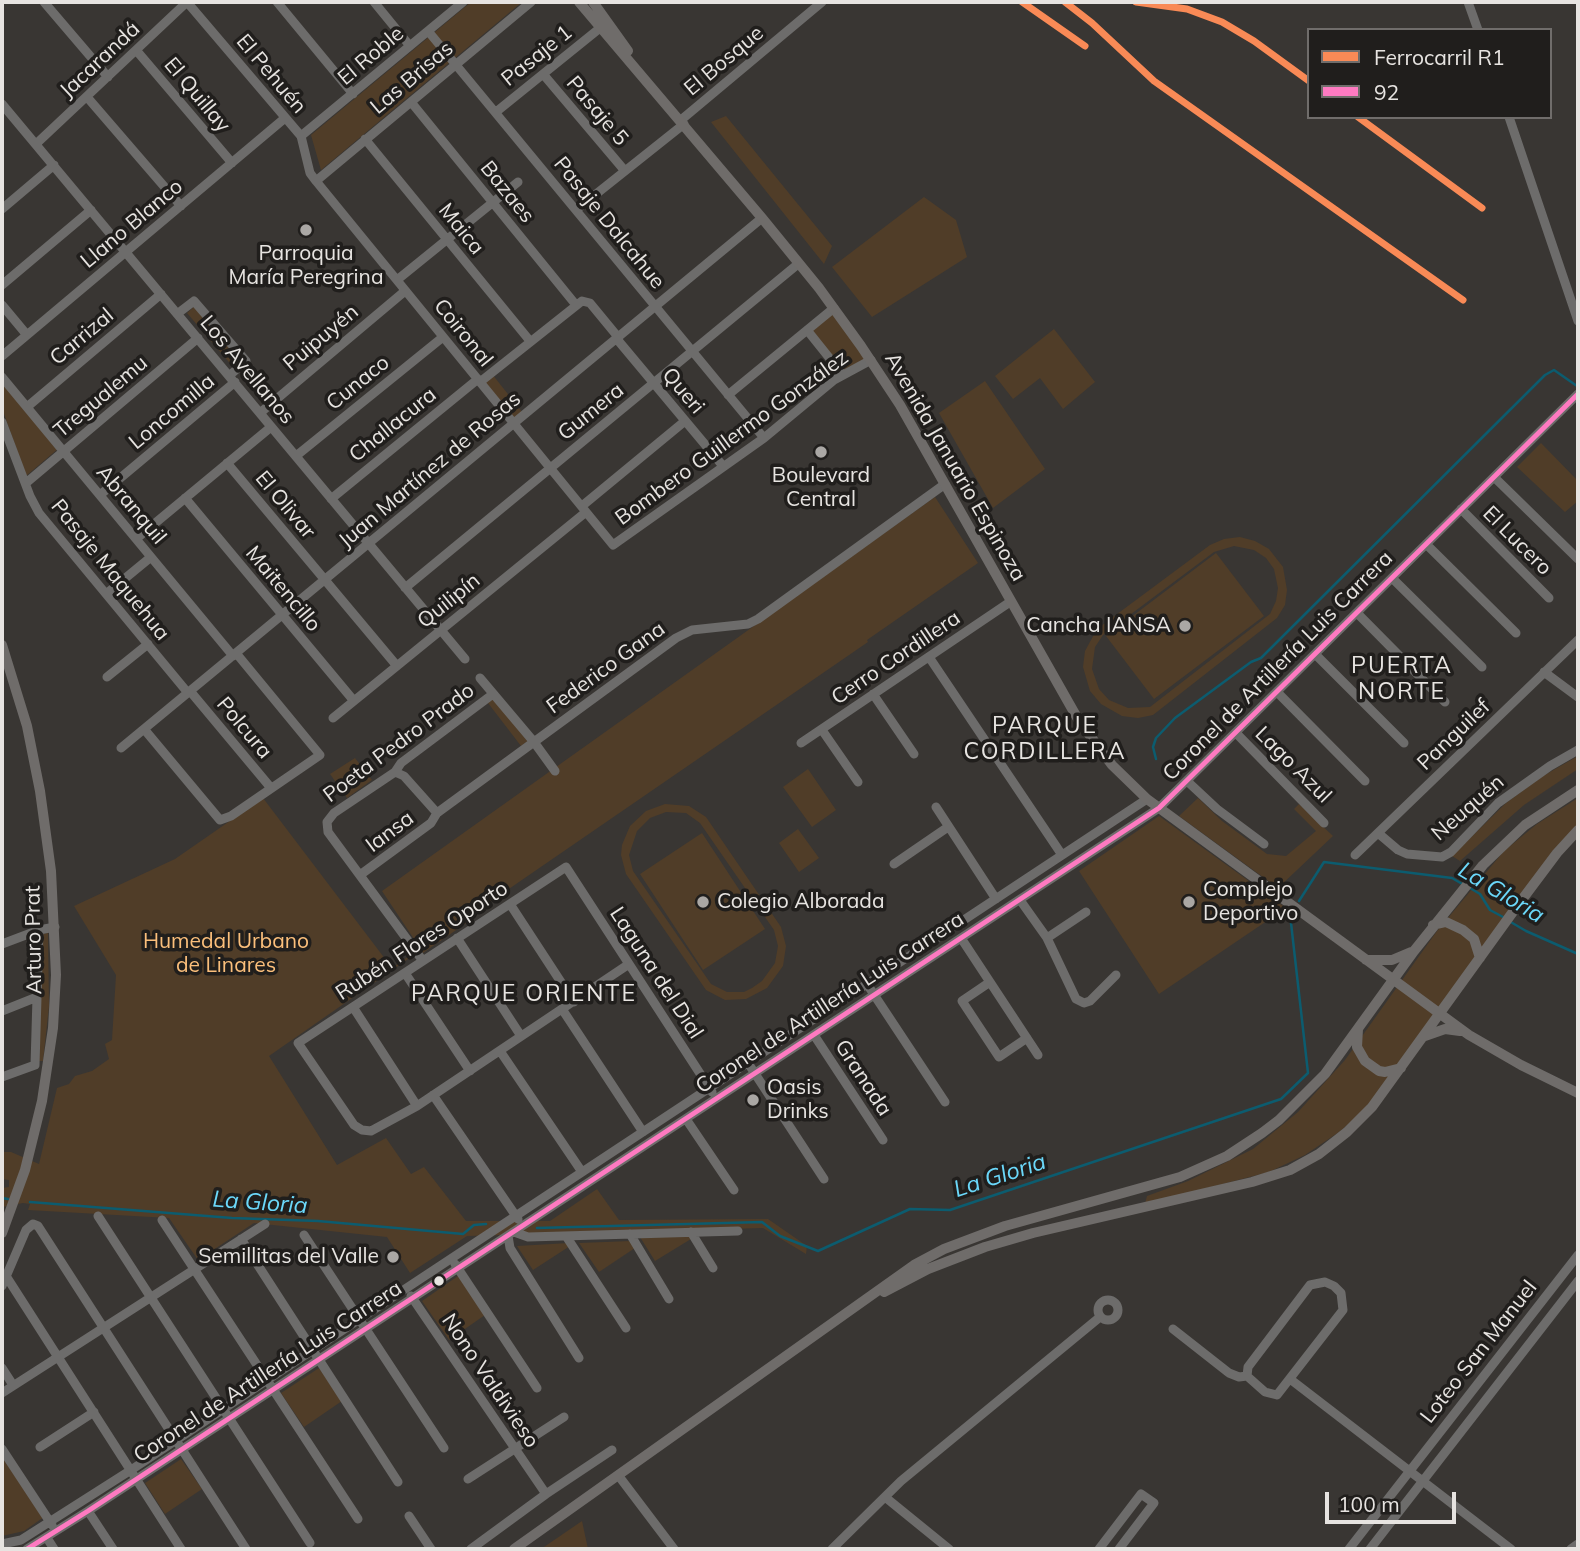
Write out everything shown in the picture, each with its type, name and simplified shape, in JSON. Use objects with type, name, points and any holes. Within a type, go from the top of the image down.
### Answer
[{"type":"main road","name":"Avenida Januario Espinoza","points":[[579,2],[761,218],[834,308],[871,360],[900,405],[1010,601],[1090,736],[1112,765],[1147,799],[1469,1035],[1578,1093]]},
{"type":"main road","name":"Avenida Januario Espinoza","points":[[593,2],[650,84]]},
{"type":"main road","name":"Arturo Prat","points":[[2,645],[27,726],[40,791],[51,871],[55,927],[54,1017],[42,1101],[25,1171],[2,1233]]},
{"type":"main road","points":[[514,1549],[914,1265],[962,1241],[1034,1217],[1152,1187],[1197,1171],[1227,1156],[1279,1120],[1335,1061],[1414,950],[1471,878],[1508,839],[1548,808],[1578,790]]},
{"type":"main road","points":[[841,1316],[913,1276],[985,1247],[1033,1233],[1231,1188],[1290,1170],[1318,1154],[1360,1121],[1515,909],[1578,830]]},
{"type":"main road","points":[[1433,925],[1446,922],[1463,930],[1474,939],[1480,958]]},
{"type":"main road","points":[[1365,960],[1392,960],[1414,950]]},
{"type":"main road","points":[[1358,1028],[1357,1048],[1365,1062],[1385,1072],[1401,1068]]},
{"type":"main road","points":[[1422,1038],[1445,1029],[1469,1035]]},
{"type":"street","points":[[44,2],[108,76]]},
{"type":"street","points":[[278,2],[352,94]]},
{"type":"street","points":[[374,2],[410,46]]},
{"type":"street","name":"El Roble","points":[[301,136],[463,2]]},
{"type":"street","name":"Las Brisas","points":[[316,181],[531,2]]},
{"type":"street","name":"El Bosque","points":[[576,210],[821,2]]},
{"type":"street","points":[[1468,2],[1477,28]]},
{"type":"street","name":"Jacarandá","points":[[36,144],[184,3]]},
{"type":"street","name":"El Pehuén","points":[[184,3],[301,136]]},
{"type":"street","name":"Pasaje 1","points":[[496,112],[600,27]]},
{"type":"street","name":"Pasaje Dalcahue","points":[[428,31],[764,438]]},
{"type":"street","name":"El Quillay","points":[[136,50],[232,163]]},
{"type":"street","name":"Pasaje 5","points":[[543,74],[625,171]]},
{"type":"street","points":[[87,97],[181,206]]},
{"type":"street","name":"Bazaes","points":[[411,102],[576,305]]},
{"type":"street","name":"Los Avellanos","points":[[2,104],[465,659]]},
{"type":"street","name":"Llano Blanco","points":[[2,356],[285,118]]},
{"type":"street","points":[[1509,119],[1578,321]]},
{"type":"street","name":"Coironal","points":[[301,136],[310,173],[316,181],[613,545]]},
{"type":"street","name":"Maica","points":[[365,139],[530,341]]},
{"type":"street","points":[[2,209],[54,165]]},
{"type":"street","points":[[397,280],[518,182]]},
{"type":"street","points":[[2,285],[91,210]]},
{"type":"street","name":"Juan Martínez de Rosas","points":[[121,748],[761,218]]},
{"type":"street","name":"Gumera","points":[[405,588],[798,264]]},
{"type":"street","name":"Puipuyén","points":[[260,413],[405,291]]},
{"type":"street","name":"Carrizal","points":[[27,407],[160,294]]},
{"type":"street","name":"Queri","points":[[576,305],[582,300],[587,301],[723,466]]},
{"type":"street","points":[[177,314],[194,301],[246,361],[232,379]]},
{"type":"street","points":[[2,305],[27,335]]},
{"type":"street","name":"Challacura","points":[[331,499],[576,305]]},
{"type":"street","points":[[728,395],[834,308]]},
{"type":"street","points":[[807,330],[843,375]]},
{"type":"street","name":"Cunaco","points":[[296,456],[443,337]]},
{"type":"street","name":"Tregualemu","points":[[26,483],[198,338]]},
{"type":"street","name":"Bombero Guillermo González","points":[[613,545],[764,438],[843,375],[871,360]]},
{"type":"street","name":"Abranquil","points":[[2,376],[151,557],[320,755],[271,788]]},
{"type":"street","name":"Loncomilla","points":[[100,495],[232,379]]},
{"type":"street","name":"Coronel de Artillería Luis Carrera","points":[[27,1549],[57,1532],[1159,808],[1578,394]]},
{"type":"street","name":"Quilipín","points":[[333,718],[441,631],[685,421]]},
{"type":"street","name":"Pasaje Maquehua","points":[[2,422],[34,504],[44,520],[189,692]]},
{"type":"street","points":[[136,539],[271,427]]},
{"type":"street","name":"El Olivar","points":[[228,463],[397,666]]},
{"type":"street","points":[[1494,477],[1578,559]]},
{"type":"street","name":"Federico Gana","points":[[437,813],[682,635],[697,629],[748,624],[758,619],[945,484]]},
{"type":"street","name":"Maitencillo","points":[[185,498],[354,701]]},
{"type":"street","name":"El Lucero","points":[[1461,509],[1549,597]]},
{"type":"street","points":[[1426,544],[1516,633]]},
{"type":"street","points":[[106,594],[151,557]]},
{"type":"street","points":[[1392,578],[1482,667]]},
{"type":"street","name":"Cerro Cordillera","points":[[801,743],[1010,601]]},
{"type":"street","points":[[1357,613],[1445,702]]},
{"type":"street","name":"Panguilef","points":[[1355,855],[1578,640]]},
{"type":"street","points":[[107,677],[148,644]]},
{"type":"street","points":[[1315,654],[1404,743]]},
{"type":"street","points":[[929,657],[1062,855]]},
{"type":"street","points":[[1544,673],[1578,697]]},
{"type":"street","points":[[480,678],[555,771]]},
{"type":"street","name":"Polcura","points":[[189,692],[271,788]]},
{"type":"street","points":[[1277,692],[1365,781]]},
{"type":"street","name":"Poeta Pedro Prado","points":[[360,875],[328,832],[327,822],[334,813],[395,772],[401,763],[493,694]]},
{"type":"street","points":[[873,694],[914,754]]},
{"type":"street","points":[[144,729],[220,820],[231,816],[271,788]]},
{"type":"street","points":[[822,730],[858,782]]},
{"type":"street","name":"Lago Azul","points":[[1236,733],[1324,823]]},
{"type":"street","name":"Neuquén","points":[[1378,833],[1407,854],[1442,857],[1451,852],[1498,803],[1550,766],[1578,750]]},
{"type":"street","points":[[395,772],[404,776],[437,813]]},
{"type":"street","points":[[1187,781],[1217,809],[1264,844]]},
{"type":"street","name":"Coronel de Artillería Luis Carrera","points":[[5,1546],[21,1540],[131,1470],[1147,799]]},
{"type":"street","points":[[936,807],[996,899]]},
{"type":"street","name":"Iansa","points":[[360,875],[431,823],[437,813]]},
{"type":"street","points":[[1115,820],[1123,832]]},
{"type":"street","points":[[894,864],[948,827]]},
{"type":"street","name":"Rubén Flores Oporto","points":[[417,1106],[371,1131],[362,1130],[354,1125],[298,1043],[566,867]]},
{"type":"street","name":"Laguna del Dial","points":[[566,867],[717,1098]]},
{"type":"street","points":[[360,875],[424,961]]},
{"type":"street","points":[[1029,877],[1035,889]]},
{"type":"street","points":[[1020,900],[1047,938],[1060,961],[1073,995],[1080,1002],[1090,1001],[1116,975]]},
{"type":"street","points":[[510,904],[574,1002]]},
{"type":"street","points":[[1047,938],[1086,912]]},
{"type":"street","points":[[2,944],[55,927]]},
{"type":"street","name":"Arturo Prat","points":[[2,1077],[35,1065],[39,930]]},
{"type":"street","points":[[457,938],[521,1036]]},
{"type":"street","points":[[961,938],[1038,1055]]},
{"type":"street","points":[[353,1007],[417,1106],[629,964]]},
{"type":"street","points":[[405,973],[470,1071]]},
{"type":"street","points":[[990,982],[962,1001],[999,1057],[1027,1038]]},
{"type":"street","points":[[867,984],[945,1102]]},
{"type":"street","points":[[2,1011],[37,997]]},
{"type":"street","points":[[562,1009],[643,1132]]},
{"type":"street","name":"Granada","points":[[814,1035],[883,1140]]},
{"type":"street","points":[[500,1051],[582,1172]]},
{"type":"street","points":[[748,1063],[824,1179]]},
{"type":"street","points":[[433,1095],[516,1216],[510,1248],[579,1359]]},
{"type":"street","points":[[686,1119],[734,1190]]},
{"type":"street","points":[[97,1216],[310,1543]]},
{"type":"street","points":[[162,1220],[358,1518]]},
{"type":"street","points":[[2,1286],[26,1230],[33,1224],[41,1228],[246,1549]]},
{"type":"street","points":[[2,1393],[265,1224]]},
{"type":"street","points":[[515,1231],[528,1237],[738,1231]]},
{"type":"street","points":[[691,1233],[713,1268]]},
{"type":"street","points":[[630,1234],[669,1299]]},
{"type":"street","points":[[304,1235],[444,1448]]},
{"type":"street","points":[[566,1236],[626,1328]]},
{"type":"street","points":[[241,1239],[398,1482]]},
{"type":"street","name":"Loteo San Manuel","points":[[1349,1549],[1578,1255]]},
{"type":"street","points":[[451,1258],[537,1388]]},
{"type":"street","points":[[6,1276],[181,1549]]},
{"type":"street","name":"Loteo San Manuel","points":[[1370,1549],[1578,1281]]},
{"type":"street","points":[[1330,1283],[1341,1293],[1343,1310],[1277,1395],[1271,1395],[1258,1387],[1247,1376],[1248,1367],[1310,1285],[1330,1283]]},
{"type":"street","name":"Nono Valdivieso","points":[[405,1288],[546,1494]]},
{"type":"street","points":[[832,1549],[901,1480],[1100,1317]]},
{"type":"street","points":[[1173,1329],[1228,1373],[1239,1377],[1247,1376]]},
{"type":"street","points":[[2,1368],[13,1385]]},
{"type":"street","points":[[1290,1379],[1511,1549]]},
{"type":"street","points":[[40,1447],[94,1412]]},
{"type":"street","points":[[468,1479],[564,1417]]},
{"type":"street","points":[[471,1549],[612,1450]]},
{"type":"street","points":[[3,1454],[57,1532]]},
{"type":"street","points":[[618,1475],[674,1549]]},
{"type":"street","points":[[1099,1549],[1141,1494],[1154,1503],[1119,1549]]},
{"type":"street","points":[[885,1497],[950,1549]]},
{"type":"street","points":[[88,1511],[113,1549]]},
{"type":"street","points":[[409,1516],[431,1549]]},
{"type":"street","points":[[47,1538],[54,1549]]},
{"type":"street","points":[[1571,1549],[1578,1544]]},
{"type":"green space","points":[[471,2],[522,2],[321,170],[311,135]]},
{"type":"green space","points":[[726,116],[832,246],[824,264],[711,122]]},
{"type":"green space","points":[[924,197],[956,220],[967,257],[872,317],[832,267]]},
{"type":"green space","points":[[195,306],[242,362],[234,368],[187,313]]},
{"type":"green space","points":[[834,313],[867,360],[843,372],[810,330]]},
{"type":"green space","points":[[1054,329],[1095,382],[1063,409],[1040,378],[1013,399],[995,376]]},
{"type":"green space","points":[[492,374],[523,413],[515,420],[483,382]]},
{"type":"green space","points":[[2,379],[59,448],[26,476],[2,408]]},
{"type":"green space","points":[[985,381],[1045,469],[993,508],[939,413]]},
{"type":"green space","points":[[1541,443],[1578,481],[1578,501],[1565,512],[1517,467]]},
{"type":"green space","name":"Humedal Urbano de Linares","points":[[935,497],[978,563],[867,640],[868,642],[471,915],[472,919],[423,953],[421,950],[269,1056],[337,1165],[386,1138],[411,1174],[424,1167],[466,1221],[550,1221],[597,1189],[619,1220],[768,1219],[807,1246],[806,1254],[763,1228],[467,1236],[410,1273],[387,1237],[254,1223],[198,1260],[169,1218],[28,1210],[30,1204],[23,1203],[2,1207],[2,1188],[9,1187],[9,1180],[2,1179],[2,1152],[11,1152],[39,1164],[57,1088],[69,1084],[75,1076],[92,1071],[109,1059],[105,1044],[112,1040],[116,975],[74,906],[175,859],[263,798],[392,968],[420,948],[382,891]]},
{"type":"green space","points":[[1240,537],[1255,541],[1269,549],[1283,567],[1287,590],[1285,605],[1277,618],[1153,715],[1138,718],[1122,716],[1101,704],[1090,691],[1083,667],[1085,651],[1097,629],[1210,545],[1224,539]],"holes":[[[1234,546],[1254,550],[1266,558],[1274,569],[1278,588],[1270,614],[1150,707],[1128,708],[1109,700],[1099,689],[1092,669],[1095,647],[1103,635],[1214,552]]]},
{"type":"green space","name":"Cancha IANSA","points":[[1216,553],[1264,616],[1154,699],[1106,636]]},
{"type":"green space","points":[[493,699],[529,740],[521,746],[488,703]]},
{"type":"green space","points":[[1578,756],[1578,769],[1524,805],[1460,861],[1452,856],[1506,803],[1543,776]]},
{"type":"green space","points":[[355,758],[372,780],[347,798],[330,774]]},
{"type":"green space","points":[[808,769],[836,810],[812,827],[783,787]]},
{"type":"green space","points":[[1198,798],[1222,821],[1267,854],[1286,856],[1316,831],[1294,809],[1299,804],[1333,836],[1278,888],[1179,816]]},
{"type":"green space","points":[[1578,798],[1578,824],[1553,851],[1364,1111],[1305,1155],[1269,1172],[1145,1204],[1147,1196],[1188,1181],[1253,1149],[1298,1112],[1345,1060],[1437,931],[1504,851],[1537,824]]},
{"type":"green space","points":[[665,804],[689,806],[706,817],[781,927],[786,946],[783,966],[767,988],[746,999],[725,1000],[706,990],[626,874],[621,855],[622,845],[630,826],[646,811]],"holes":[[[666,812],[686,813],[700,823],[774,930],[778,946],[775,963],[762,981],[744,992],[727,992],[711,984],[633,871],[629,855],[637,831],[650,818]]]},
{"type":"green space","name":"Complejo Deportivo","points":[[1159,816],[1286,908],[1159,994],[1079,871]]},
{"type":"green space","points":[[798,829],[819,858],[799,872],[779,843]]},
{"type":"green space","name":"Colegio Alborada","points":[[702,833],[765,929],[703,970],[640,874]]},
{"type":"green space","points":[[48,933],[49,1006],[43,1061],[39,1061],[42,934]]},
{"type":"green space","points":[[689,1236],[691,1239],[655,1261],[640,1237]]},
{"type":"green space","points":[[631,1241],[635,1248],[599,1272],[579,1243]]},
{"type":"green space","points":[[569,1243],[570,1246],[533,1270],[517,1246]]},
{"type":"green space","points":[[458,1276],[485,1315],[449,1340],[422,1301]]},
{"type":"green space","points":[[319,1368],[342,1401],[304,1427],[281,1393]]},
{"type":"green space","points":[[7,1459],[44,1517],[24,1531],[2,1536],[2,1462]]},
{"type":"green space","points":[[181,1459],[202,1489],[165,1514],[145,1483]]},
{"type":"green space","points":[[582,1521],[588,1549],[541,1549]]},
{"type":"waterway","points":[[1156,759],[1153,747],[1156,738],[1175,718],[1251,662],[1261,658],[1545,375],[1554,370],[1577,386]]},
{"type":"waterway","name":"La Gloria","points":[[1299,901],[1324,862],[1452,878],[1464,885]]},
{"type":"waterway","name":"La Gloria","points":[[1470,888],[1480,894],[1490,910],[1503,917]]},
{"type":"waterway","name":"La Gloria","points":[[537,1228],[762,1222],[780,1236],[818,1251],[910,1209],[950,1210],[1281,1099],[1308,1073],[1290,914]]},
{"type":"waterway","name":"La Gloria","points":[[1509,921],[1578,954]]},
{"type":"waterway","points":[[2,1198],[8,1199]]},
{"type":"waterway","name":"La Gloria","points":[[30,1202],[232,1218],[318,1221],[463,1234],[474,1225],[486,1224]]},
{"type":"rail line","name":"R1","points":[[1022,2],[1085,46]]},
{"type":"rail line","name":"R1","points":[[1065,2],[1092,23],[1154,81],[1463,300]]},
{"type":"rail line","name":"R1","points":[[1136,2],[1187,9],[1222,22],[1254,41],[1307,80]]},
{"type":"rail line","name":"R1","points":[[1361,119],[1482,208]]},
{"type":"transit line","name":"92","points":[[27,1549],[1159,808],[1578,394]]},
{"type":"place","name":"Parroquia María Peregrina","points":[[306,230]]},
{"type":"place","name":"Boulevard Central","points":[[821,452]]},
{"type":"place","name":"Cancha IANSA","points":[[1185,626]]},
{"type":"place","name":"Colegio Alborada","points":[[703,902]]},
{"type":"place","name":"Complejo Deportivo","points":[[1189,902]]},
{"type":"place","name":"Oasis Drinks","points":[[753,1100]]},
{"type":"place","name":"Semillitas del Valle","points":[[393,1257]]},
{"type":"district","name":"PUERTA NORTE","points":[[1402,679]]},
{"type":"district","name":"PARQUE CORDILLERA","points":[[1045,739]]},
{"type":"district","name":"PARQUE ORIENTE","points":[[524,994]]}]
